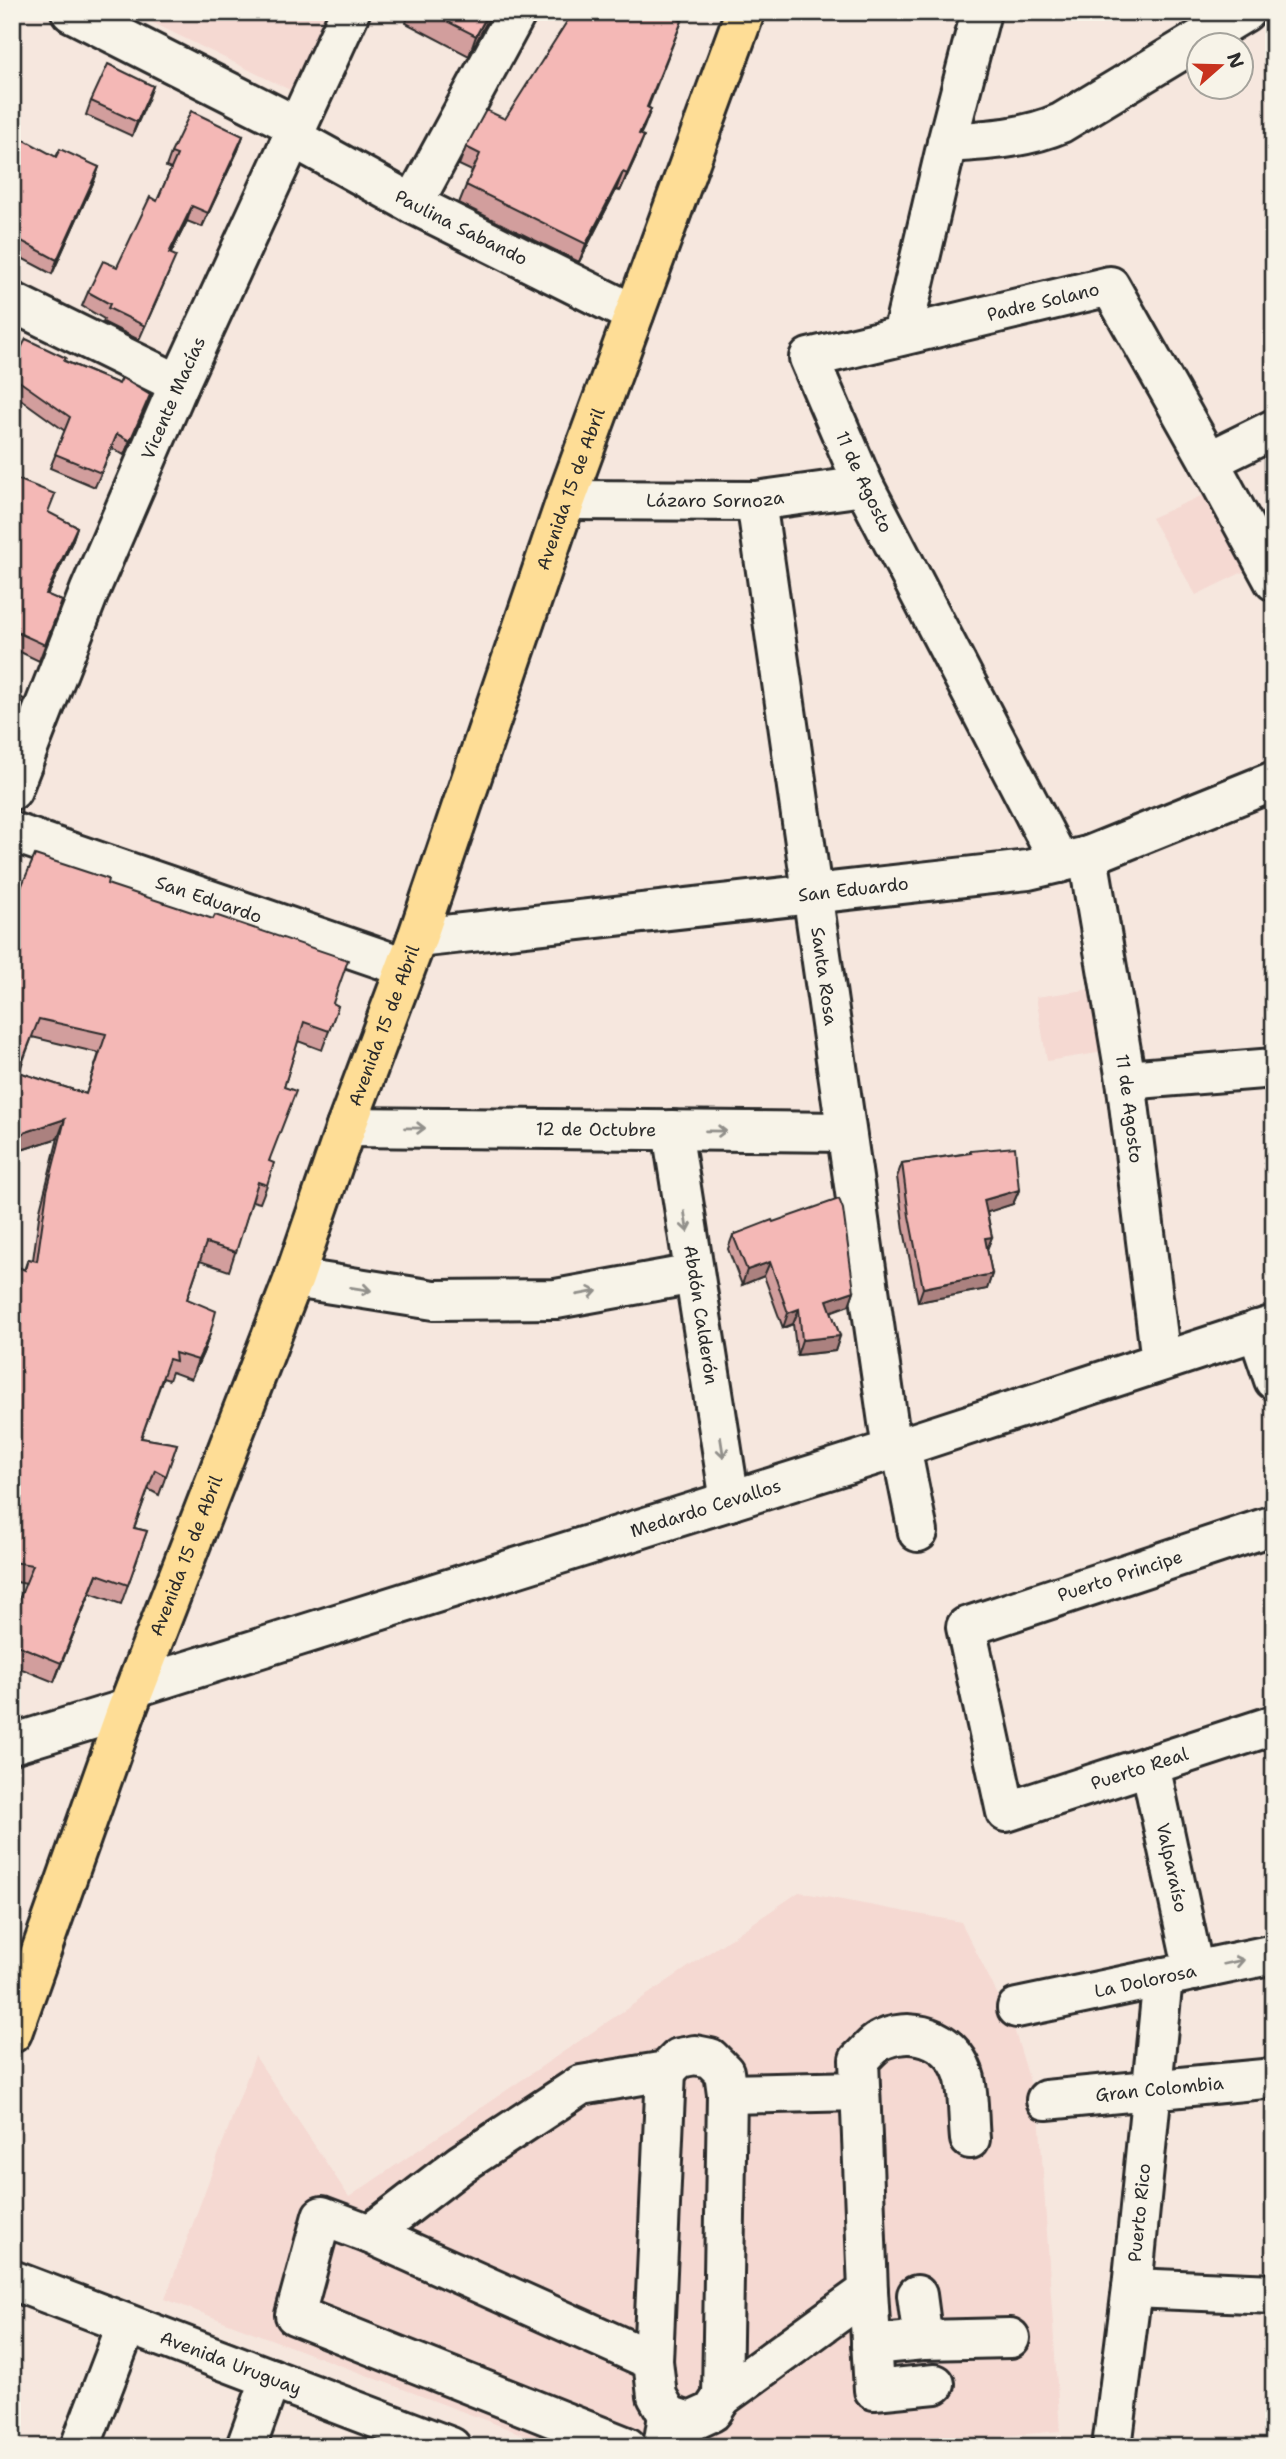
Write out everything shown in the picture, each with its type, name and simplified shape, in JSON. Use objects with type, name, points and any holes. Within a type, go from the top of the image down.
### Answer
[{"type":"main road","name":"Avenida 15 de Abril","points":[[12,2033],[132,1698],[294,1278],[346,1127],[411,953],[566,500],[745,12]]},
{"type":"street","name":"Paulina Sabando","points":[[71,12],[295,132],[413,204],[634,314]]},
{"type":"street","name":"Vicente Macías","points":[[12,790],[90,590],[179,384],[350,12]]},
{"type":"street","points":[[413,204],[517,12]]},
{"type":"street","points":[[902,335],[981,12]]},
{"type":"street","points":[[947,143],[1018,137],[1039,133],[1061,124],[1244,12]]},
{"type":"street","name":"Padre Solano","points":[[902,335],[1110,286],[1209,461]]},
{"type":"street","points":[[12,302],[179,384]]},
{"type":"street","name":"11 de Agosto","points":[[902,335],[809,358],[864,486],[1074,860],[1126,1080],[1161,1361]]},
{"type":"street","points":[[1274,429],[1209,461],[1274,581]]},
{"type":"street","name":"Lázaro Sornoza","points":[[566,500],[756,501],[864,486]]},
{"type":"street","name":"Santa Rosa","points":[[756,501],[846,1132],[896,1449],[918,1532]]},
{"type":"street","name":"San Eduardo","points":[[12,832],[411,953],[812,896],[994,875],[1074,860],[1274,780]]},
{"type":"street","points":[[1126,1080],[1274,1068]]},
{"type":"street","name":"12 de Octubre","points":[[346,1127],[846,1132]]},
{"type":"street","name":"Abdón Calderón","points":[[672,1130],[730,1501]]},
{"type":"street","points":[[294,1278],[434,1300],[556,1299],[694,1274]]},
{"type":"street","points":[[1266,1327],[1274,1380]]},
{"type":"street","name":"Medardo Cevallos","points":[[12,1744],[132,1698],[1266,1327]]},
{"type":"street","name":"Puerto Principe","points":[[1006,1812],[966,1627],[1274,1525]]},
{"type":"street","name":"Puerto Real","points":[[1006,1812],[1274,1725]]},
{"type":"street","name":"Valparaíso","points":[[1150,1765],[1178,1974]]},
{"type":"street","name":"La Dolorosa","points":[[1017,2008],[1274,1954]]},
{"type":"street","name":"Puerto Rico","points":[[1112,2447],[1132,2288],[1152,2089],[1178,1974]]},
{"type":"street","points":[[935,2384],[874,2390],[859,2060],[881,2039],[910,2033],[936,2038],[953,2055],[964,2077],[970,2139]]},
{"type":"street","points":[[370,2234],[461,2164],[581,2085],[666,2071],[679,2058],[695,2055],[710,2058],[724,2072],[727,2094],[722,2397]]},
{"type":"street","points":[[666,2071],[653,2361],[665,2431],[712,2412],[722,2397],[868,2291]]},
{"type":"street","name":"Gran Colombia","points":[[1046,2100],[1274,2078]]},
{"type":"street","points":[[727,2094],[859,2091]]},
{"type":"street","points":[[627,2447],[295,2315],[322,2216],[370,2234],[653,2361]]},
{"type":"street","name":"Avenida Uruguay","points":[[12,2280],[452,2447]]},
{"type":"street","points":[[1132,2288],[1274,2294]]},
{"type":"street","points":[[917,2295],[923,2340]]},
{"type":"street","points":[[80,2447],[127,2324]]},
{"type":"street","points":[[871,2345],[923,2340],[1010,2338]]},
{"type":"street","points":[[246,2447],[271,2378]]},
{"type":"shaded area","points":[[131,12],[329,12],[292,91]]},
{"type":"shaded area","points":[[1203,495],[1245,571],[1196,595],[1151,518]]},
{"type":"shaded area","points":[[1099,988],[1110,1051],[1047,1061],[1036,997]]},
{"type":"shaded area","points":[[799,1892],[961,1922],[1013,2025],[1039,2112],[1060,2431],[973,2439],[950,2447],[556,2447],[165,2299],[255,2056],[349,2197]]},
{"type":"building","points":[[429,12],[489,12],[476,36]]},
{"type":"building","points":[[573,12],[664,12],[682,21],[647,107],[651,109],[639,134],[644,136],[627,174],[623,172],[586,244],[466,185],[480,154],[466,147],[486,110],[505,119]]},
{"type":"building","points":[[108,64],[153,86],[137,122],[91,101]]},
{"type":"building","points":[[191,111],[243,136],[208,213],[192,206],[169,253],[176,256],[145,326],[108,308],[110,304],[88,292],[103,261],[117,267],[150,197],[157,201],[177,155],[171,153]]},
{"type":"building","points":[[19,137],[56,157],[60,149],[99,167],[57,260],[12,236],[12,150]]},
{"type":"building","points":[[26,339],[66,358],[64,361],[119,384],[122,378],[150,395],[130,441],[117,434],[101,473],[55,454],[70,417],[16,379],[12,365]]},
{"type":"building","points":[[12,477],[55,494],[48,512],[77,527],[46,594],[62,601],[45,645],[12,630]]},
{"type":"building","points":[[12,694],[24,699],[12,728]]},
{"type":"building","points":[[35,855],[108,879],[107,884],[213,919],[215,915],[348,960],[333,1003],[338,1006],[329,1031],[304,1022],[284,1087],[296,1091],[269,1161],[274,1163],[267,1185],[258,1182],[236,1252],[206,1243],[187,1299],[216,1311],[210,1334],[198,1360],[175,1353],[176,1361],[169,1359],[141,1438],[177,1444],[166,1476],[155,1470],[134,1528],[147,1531],[128,1585],[97,1574],[61,1663],[12,1643],[12,1617],[33,1565],[12,1562],[12,1432],[19,1412],[12,1409],[12,1264],[25,1270],[28,1259],[37,1261],[47,1191],[65,1119],[14,1136],[12,1140],[12,908]],"holes":[[[39,1019],[106,1034],[86,1094],[18,1072]]]},
{"type":"building","points":[[1015,1147],[1019,1190],[984,1200],[992,1237],[985,1238],[992,1274],[923,1288],[902,1163],[971,1153],[970,1151]]},
{"type":"building","points":[[839,1199],[843,1209],[854,1291],[827,1300],[840,1336],[802,1340],[799,1309],[788,1313],[770,1262],[747,1270],[733,1235]]}]
